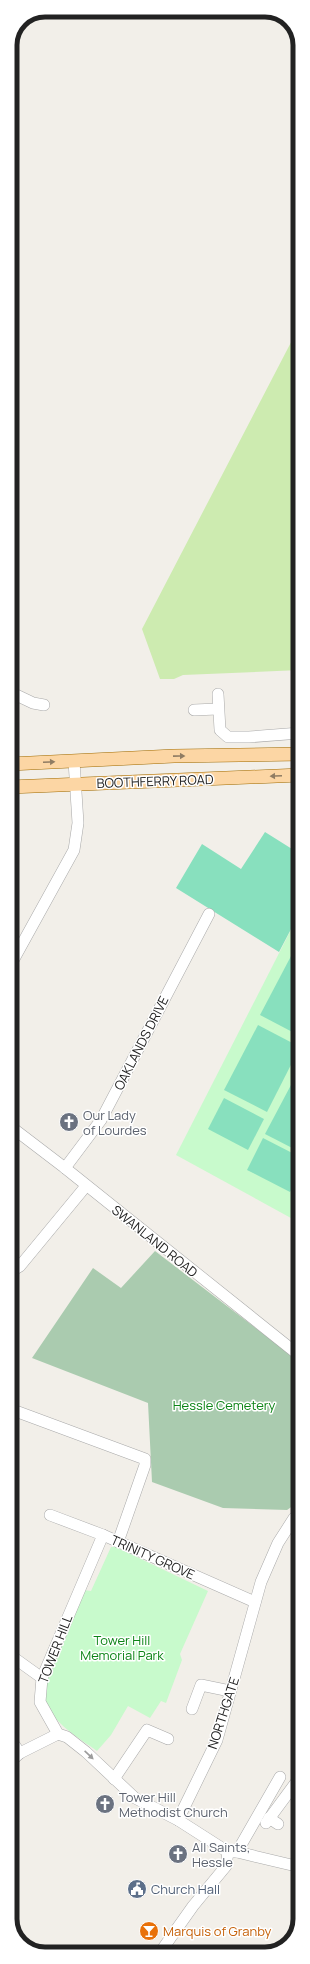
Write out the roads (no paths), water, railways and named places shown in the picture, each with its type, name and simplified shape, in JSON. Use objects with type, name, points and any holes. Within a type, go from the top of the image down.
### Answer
[{"type":"main road","name":"BOOTHFERRY ROAD","points":[[17,764],[176,756],[293,754]]},
{"type":"main road","name":"BOOTHFERRY ROAD","points":[[17,787],[293,775]]},
{"type":"street","points":[[218,694],[217,709],[220,730],[228,737],[293,734]]},
{"type":"street","points":[[17,695],[33,703],[44,705]]},
{"type":"street","points":[[194,710],[217,709]]},
{"type":"street","points":[[17,953],[74,850],[78,823],[74,761]]},
{"type":"street","name":"OAKLANDS DRIVE","points":[[65,1168],[101,1120],[209,914]]},
{"type":"street","name":"SWANLAND ROAD","points":[[17,1131],[293,1348]]},
{"type":"street","points":[[17,1268],[86,1186]]},
{"type":"street","points":[[17,1412],[145,1459],[145,1465],[118,1542]]},
{"type":"street","name":"TRINITY GROVE","points":[[50,1514],[103,1535],[255,1602]]},
{"type":"street","name":"NORTHGATE","points":[[178,1820],[217,1740],[255,1602],[278,1543],[293,1520]]},
{"type":"street","name":"TOWER HILL","points":[[58,1734],[54,1729],[51,1718],[40,1702],[42,1678],[103,1535]]},
{"type":"street","points":[[17,1660],[42,1678]]},
{"type":"street","points":[[192,1709],[201,1685],[230,1691]]},
{"type":"street","points":[[114,1779],[147,1730],[168,1739]]},
{"type":"street","points":[[17,1756],[58,1734],[67,1737],[86,1752],[135,1798],[178,1820],[233,1852],[293,1865]]},
{"type":"street","points":[[17,1749],[20,1753]]},
{"type":"street","points":[[165,1947],[193,1906],[226,1866],[233,1852],[280,1777]]},
{"type":"street","points":[[271,1822],[293,1788]]},
{"type":"place","name":"Our Lady of Lourdes","points":[[69,1122]]},
{"type":"place","name":"Tower Hill Methodist Church","points":[[105,1804]]},
{"type":"place","name":"All Saints, Hessle","points":[[178,1854]]},
{"type":"place","name":"Church Hall","points":[[137,1889]]},
{"type":"place","name":"Marquis of Granby","points":[[149,1931]]},
{"type":"park label","name":"Hessle Cemetery","points":[[224,1405]]},
{"type":"park label","name":"Tower Hill Memorial Park","points":[[122,1648]]}]
